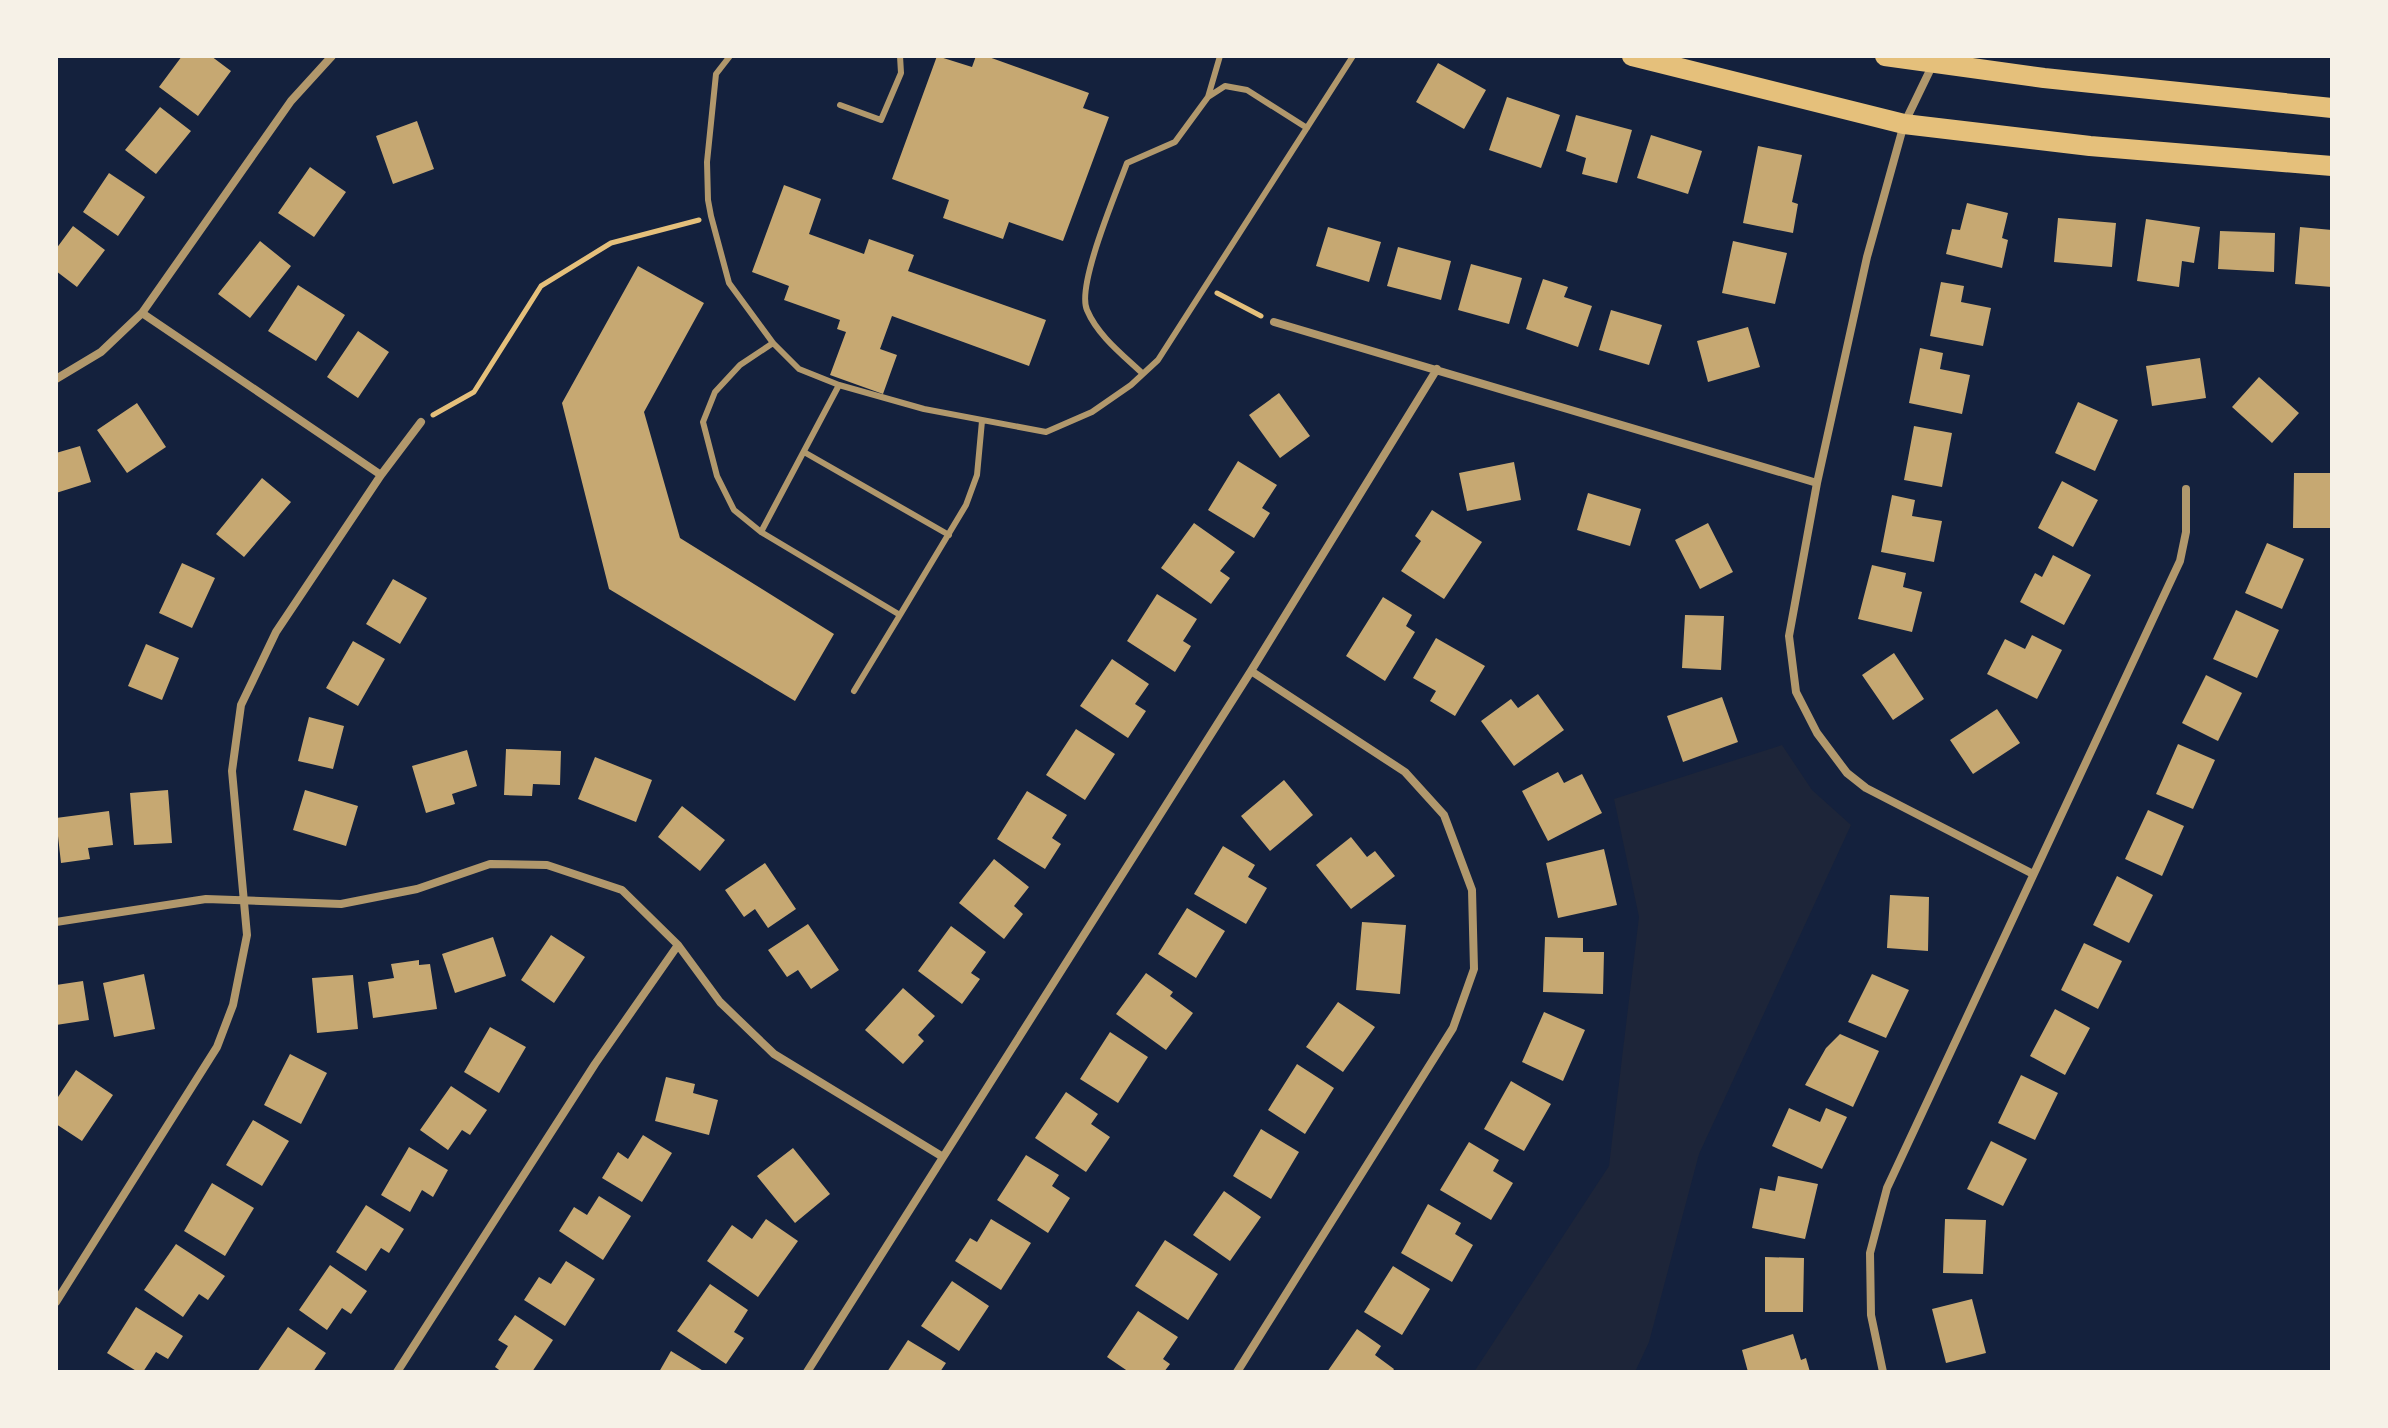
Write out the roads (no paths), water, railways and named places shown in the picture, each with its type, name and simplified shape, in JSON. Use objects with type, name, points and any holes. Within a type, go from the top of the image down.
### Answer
[{"type":"main road","points":[[1632,56],[1904,124],[2090,146],[2332,166]]},
{"type":"main road","points":[[1885,56],[1935,60],[2044,78],[2332,108]]},
{"type":"street","points":[[56,379],[101,352],[142,313],[291,101],[332,56]]},
{"type":"street","points":[[1935,60],[1904,124],[1867,257],[1817,483],[1789,636],[1796,692],[1817,733],[1847,773],[1866,788],[2033,874]]},
{"type":"street","points":[[142,313],[381,475]]},
{"type":"street","points":[[1274,322],[1817,483]]},
{"type":"street","points":[[807,1372],[1251,671],[1437,369]]},
{"type":"street","points":[[56,1302],[217,1047],[233,1005],[247,935],[232,771],[241,705],[276,632],[381,475],[421,422]]},
{"type":"street","points":[[1883,1372],[1871,1315],[1870,1253],[1887,1188],[2180,561],[2186,532],[2186,489]]},
{"type":"street","points":[[1237,1372],[1453,1028],[1474,969],[1472,890],[1444,815],[1405,772],[1251,671]]},
{"type":"street","points":[[56,922],[206,899],[341,904],[417,889],[490,864],[547,865],[622,890],[678,945],[720,1002],[774,1054],[943,1157]]},
{"type":"street","points":[[397,1372],[595,1064],[678,945]]},
{"type":"lane","points":[[730,56],[716,74],[707,162],[708,200],[729,283],[773,343],[799,369],[839,385],[924,409],[1046,432],[1092,412],[1158,360],[1353,56]]},
{"type":"lane","points":[[840,105],[881,120],[901,73],[900,56]]},
{"type":"lane","points":[[1143,374],[1100,331],[1085,307],[1087,277],[1127,163],[1175,142],[1208,97],[1220,56]]},
{"type":"lane","points":[[1208,97],[1225,86],[1247,90],[1307,128]]},
{"type":"lane","points":[[773,343],[740,365],[715,392],[703,422],[717,476],[734,510],[761,532],[900,615]]},
{"type":"lane","points":[[761,532],[839,385]]},
{"type":"lane","points":[[854,691],[966,505],[977,475],[982,421]]},
{"type":"lane","points":[[804,452],[949,535]]}]
